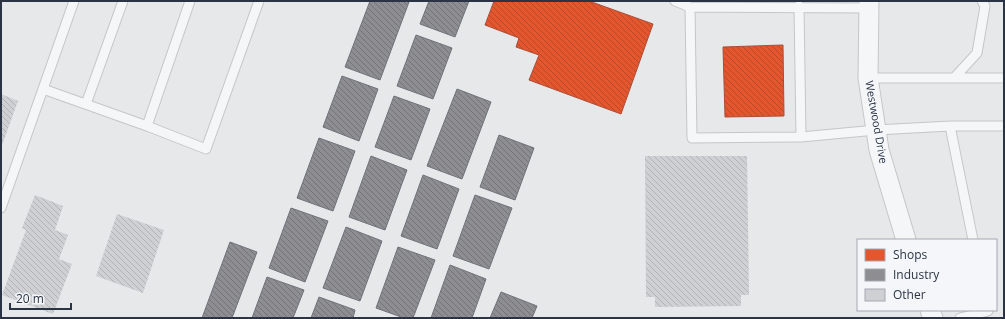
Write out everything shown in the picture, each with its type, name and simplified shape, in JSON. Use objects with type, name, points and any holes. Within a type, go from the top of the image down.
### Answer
[{"type":"street","name":"Westwood Drive","points":[[869,4],[868,78],[879,150],[906,239]]},
{"type":"lane","points":[[1,208],[74,1]]},
{"type":"lane","points":[[86,104],[123,1]]},
{"type":"lane","points":[[147,126],[190,1]]},
{"type":"lane","points":[[43,89],[147,126],[206,149],[259,1]]},
{"type":"lane","points":[[675,1],[690,7],[718,4],[799,6],[811,4],[869,4]]},
{"type":"lane","points":[[954,78],[978,53],[985,6],[982,1]]},
{"type":"lane","points":[[799,6],[801,137]]},
{"type":"lane","points":[[690,7],[692,138],[801,137],[876,130],[950,126],[1004,126]]},
{"type":"lane","points":[[868,78],[1004,78]]},
{"type":"lane","points":[[950,126],[974,239]]},
{"type":"lane","points":[[960,318],[988,313]]},
{"type":"building: Shops","points":[[494,1],[589,1],[653,24],[621,114],[529,80],[539,55],[516,47],[519,38],[485,25]]},
{"type":"building: Shops","points":[[783,45],[784,116],[725,117],[723,47]]},
{"type":"building: Industry","points":[[370,1],[409,2],[380,80],[345,67]]},
{"type":"building: Industry","points":[[429,1],[469,1],[455,37],[420,24]]},
{"type":"building: Industry","points":[[416,35],[452,48],[433,99],[397,86]]},
{"type":"building: Industry","points":[[342,76],[378,89],[359,141],[323,127]]},
{"type":"building: Industry","points":[[457,89],[491,102],[462,179],[427,166]]},
{"type":"building: Industry","points":[[394,96],[430,109],[411,160],[375,147]]},
{"type":"building: Industry","points":[[499,135],[534,148],[515,200],[480,187]]},
{"type":"building: Industry","points":[[319,138],[355,151],[333,211],[297,198]]},
{"type":"building: Industry","points":[[371,156],[407,170],[385,230],[349,217]]},
{"type":"building: Industry","points":[[423,175],[459,189],[437,249],[401,236]]},
{"type":"building: Industry","points":[[475,195],[512,208],[489,269],[453,256]]},
{"type":"building: Industry","points":[[291,208],[328,221],[305,282],[269,268]]},
{"type":"building: Industry","points":[[346,227],[382,241],[360,301],[323,288]]},
{"type":"building: Industry","points":[[230,242],[257,252],[232,318],[202,318]]},
{"type":"building: Industry","points":[[398,247],[435,260],[413,318],[404,318],[376,308]]},
{"type":"building: Industry","points":[[450,265],[486,279],[472,318],[431,318]]},
{"type":"building: Industry","points":[[267,277],[304,290],[293,318],[252,318]]},
{"type":"building: Industry","points":[[501,292],[537,306],[532,318],[490,318]]},
{"type":"building: Industry","points":[[319,297],[355,310],[353,318],[311,318]]},
{"type":"building: Other","points":[[1,94],[18,101],[1,148]]},
{"type":"building: Other","points":[[645,156],[747,156],[749,295],[741,295],[741,306],[655,307],[655,297],[646,297]]},
{"type":"building: Other","points":[[35,195],[63,206],[55,230],[68,235],[59,259],[72,264],[53,314],[2,295],[26,230],[22,228]]},
{"type":"building: Other","points":[[117,214],[164,230],[143,293],[96,276]]}]
